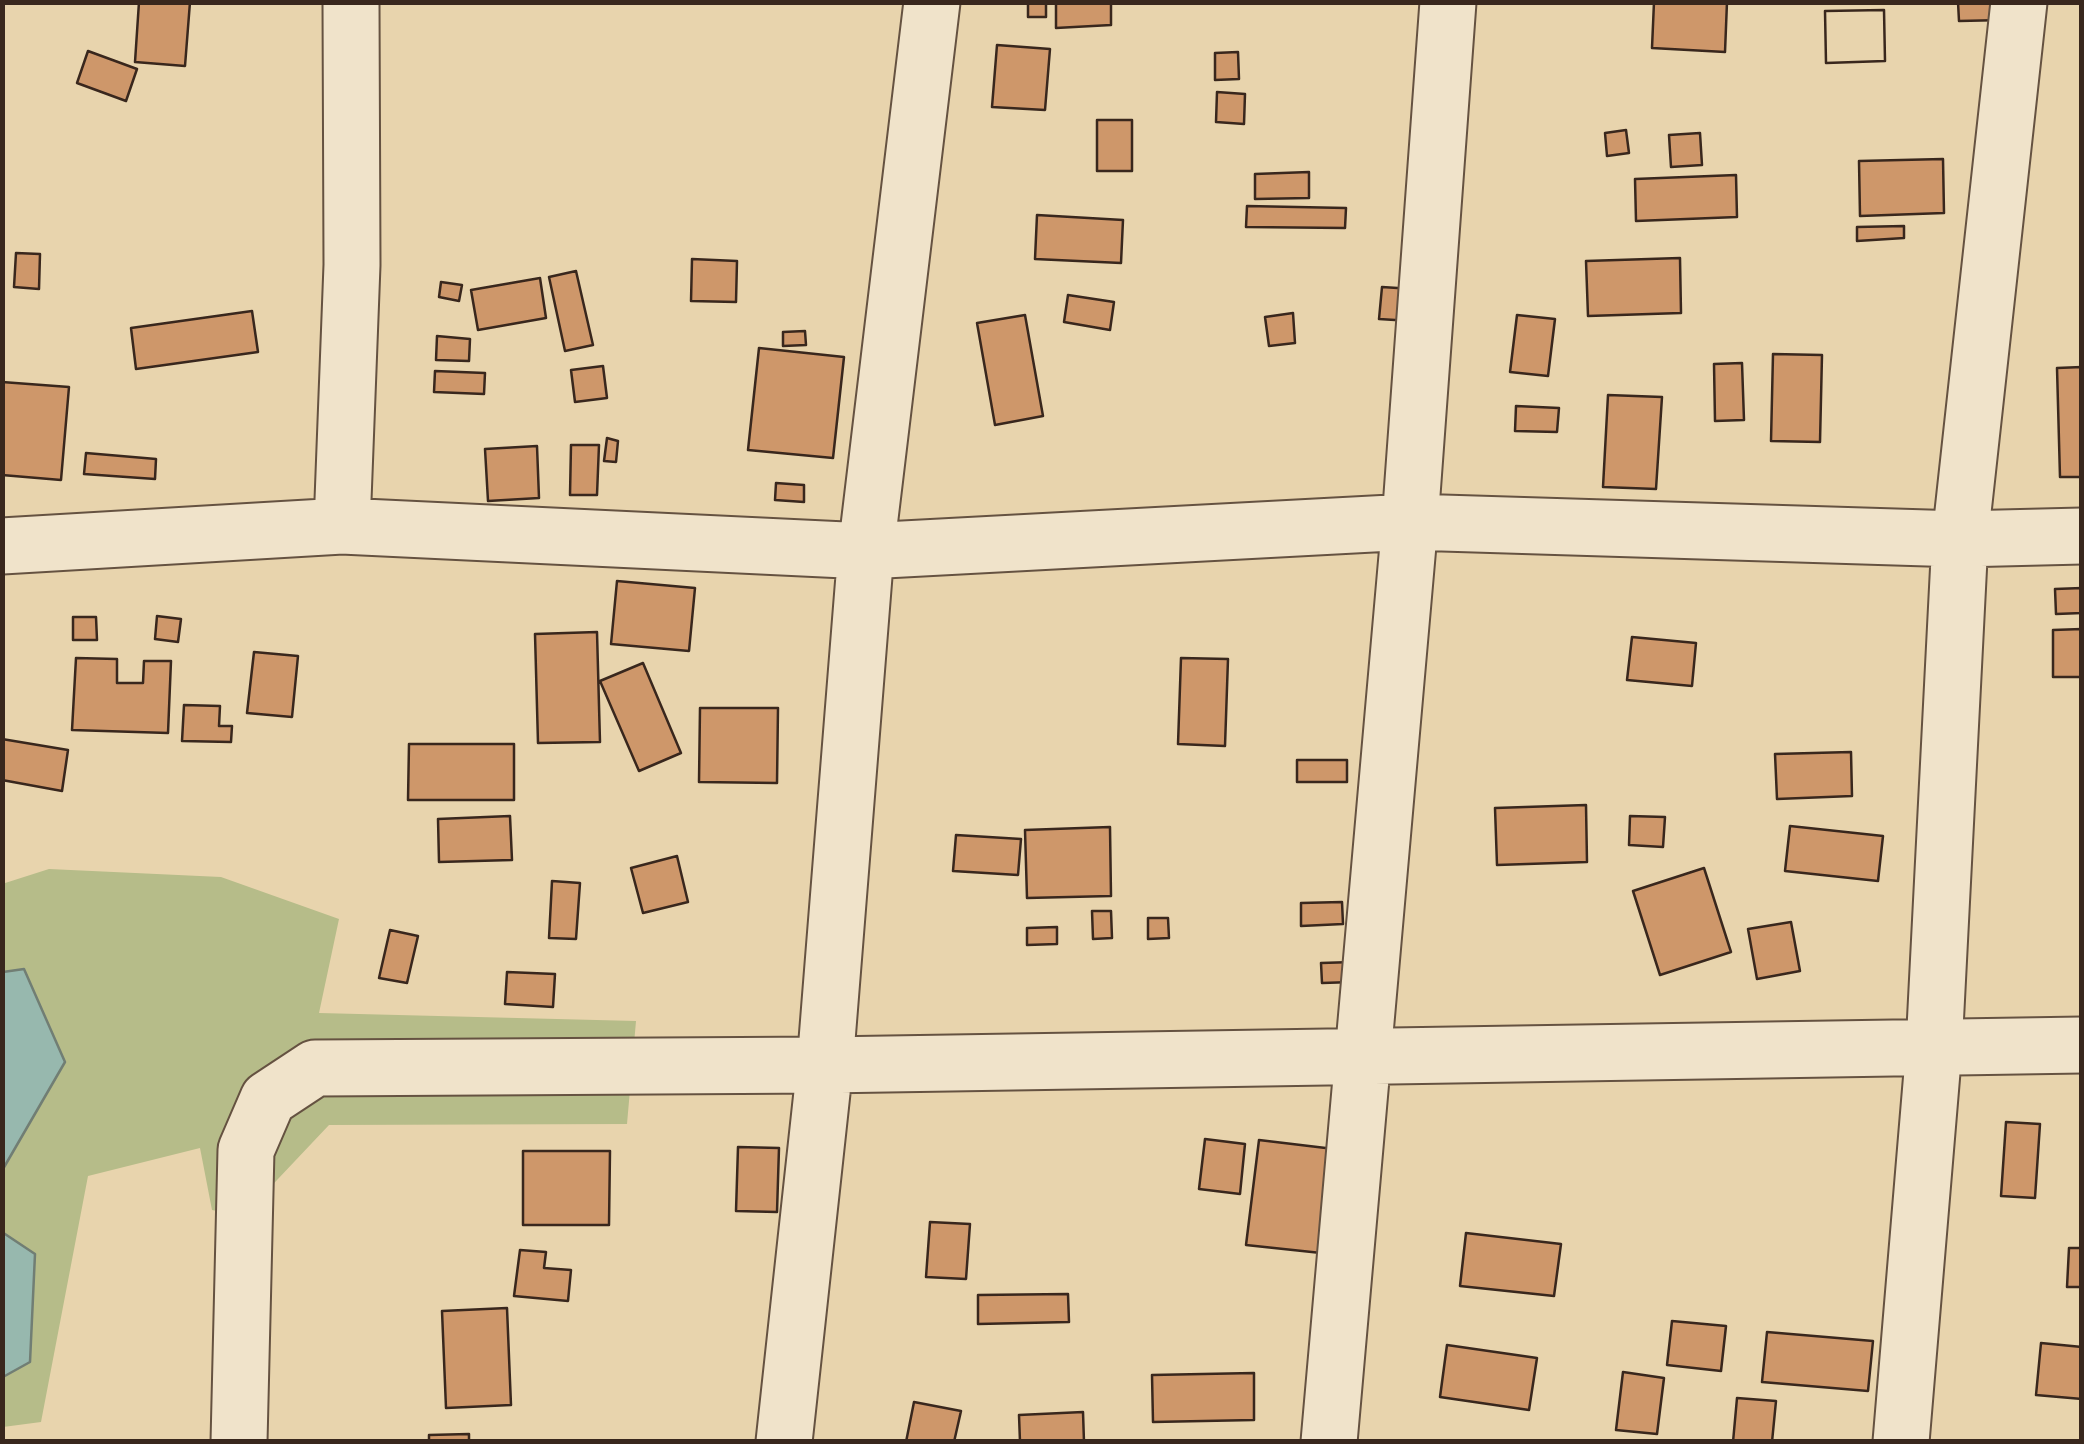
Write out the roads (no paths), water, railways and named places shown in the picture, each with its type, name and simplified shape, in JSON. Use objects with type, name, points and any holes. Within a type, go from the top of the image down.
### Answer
[{"type":"street","points":[[342,526],[352,264],[352,2]]},
{"type":"street","points":[[784,1442],[825,1065],[866,551],[932,2]]},
{"type":"street","points":[[1329,1442],[1410,522],[1448,2]]},
{"type":"street","points":[[1900,1442],[1934,1048],[1960,540],[2018,2]]},
{"type":"street","points":[[2,546],[342,526],[866,551],[1410,522],[1960,540],[2082,536]]},
{"type":"street","points":[[239,1442],[246,1150],[268,1099],[315,1068],[825,1065],[2082,1045]]},
{"type":"water","points":[[24,969],[65,1062],[3,1169],[3,972]]},
{"type":"water","points":[[2,1232],[35,1254],[30,1362],[3,1377]]}]
